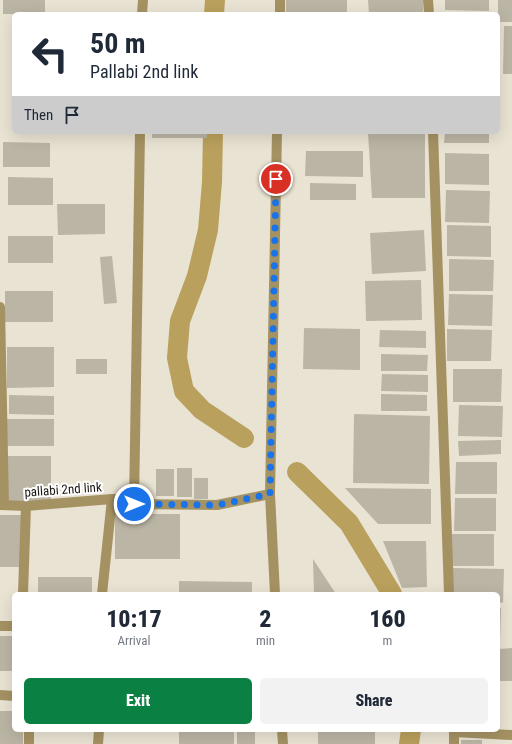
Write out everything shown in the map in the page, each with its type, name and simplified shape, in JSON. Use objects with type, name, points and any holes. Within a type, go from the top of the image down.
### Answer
[{"type":"street","points":[[142,12],[143,0]]},
{"type":"street","points":[[280,0],[280,12]]},
{"type":"street","points":[[428,0],[428,12]]},
{"type":"street","points":[[134,504],[140,134]]},
{"type":"street","points":[[275,592],[270,494],[277,134]]},
{"type":"street","points":[[433,134],[449,592]]},
{"type":"street","points":[[0,307],[2,505]]},
{"type":"street","name":"pallabi 2nd link","points":[[2,505],[26,506],[112,499],[134,504],[217,505],[270,494]]},
{"type":"street","points":[[102,592],[112,499]]},
{"type":"street","points":[[23,592],[26,506]]},
{"type":"street","points":[[0,626],[12,626]]},
{"type":"street","points":[[0,695],[12,696]]},
{"type":"street","points":[[29,732],[29,744]]},
{"type":"street","points":[[98,732],[98,744]]},
{"type":"street","points":[[282,732],[283,744]]},
{"type":"street","points":[[454,732],[454,744]]},
{"type":"street","points":[[468,732],[512,735]]},
{"type":"building","points":[[3,0],[45,0],[45,12],[12,12],[12,14],[3,14]]},
{"type":"building","points":[[286,0],[347,0],[347,12],[286,12]]},
{"type":"building","points":[[368,0],[423,0],[423,12],[369,12]]},
{"type":"building","points":[[445,0],[489,0],[489,11],[445,10]]},
{"type":"building","points":[[498,0],[512,0],[512,22],[500,22],[500,12],[498,12]]},
{"type":"building","points":[[504,26],[512,26],[512,74],[503,74]]},
{"type":"building","points":[[152,134],[207,134],[207,138],[152,138]]},
{"type":"building","points":[[368,134],[425,134],[425,198],[372,198]]},
{"type":"building","points":[[445,134],[489,134],[489,143],[444,143]]},
{"type":"building","points":[[3,142],[50,143],[50,167],[3,167]]},
{"type":"building","points":[[306,151],[363,151],[363,177],[305,176]]},
{"type":"building","points":[[445,153],[489,154],[489,185],[445,184]]},
{"type":"building","points":[[8,177],[53,178],[53,205],[8,205]]},
{"type":"building","points":[[310,183],[356,184],[356,200],[310,200]]},
{"type":"building","points":[[446,190],[490,191],[489,223],[445,222]]},
{"type":"building","points":[[57,204],[105,204],[105,234],[58,235]]},
{"type":"building","points":[[447,225],[491,226],[491,257],[447,256]]},
{"type":"building","points":[[424,230],[426,271],[372,274],[370,233]]},
{"type":"building","points":[[8,236],[53,236],[53,263],[8,263]]},
{"type":"building","points":[[112,256],[117,303],[104,304],[100,257]]},
{"type":"building","points":[[449,259],[494,260],[493,291],[449,291]]},
{"type":"building","points":[[421,280],[422,320],[366,321],[365,281]]},
{"type":"building","points":[[5,291],[53,291],[53,322],[5,322]]},
{"type":"building","points":[[449,294],[493,295],[492,326],[448,325]]},
{"type":"building","points":[[304,328],[360,329],[360,370],[303,369]]},
{"type":"building","points":[[447,329],[492,330],[491,361],[447,361]]},
{"type":"building","points":[[380,330],[426,331],[426,348],[379,347]]},
{"type":"building","points":[[7,347],[54,347],[54,387],[7,388]]},
{"type":"building","points":[[381,354],[428,355],[427,371],[381,371]]},
{"type":"building","points":[[76,359],[107,359],[107,374],[76,374]]},
{"type":"building","points":[[453,369],[502,369],[501,402],[453,402]]},
{"type":"building","points":[[382,374],[428,375],[428,392],[381,391]]},
{"type":"building","points":[[381,394],[427,395],[427,411],[381,411]]},
{"type":"building","points":[[9,395],[54,396],[54,415],[9,414]]},
{"type":"building","points":[[459,405],[503,406],[502,437],[458,436]]},
{"type":"building","points":[[354,414],[430,416],[429,484],[353,483]]},
{"type":"building","points":[[6,419],[54,419],[54,446],[6,446]]},
{"type":"building","points":[[501,440],[501,454],[459,456],[458,441]]},
{"type":"building","points":[[7,456],[51,456],[51,501],[7,501]]},
{"type":"building","points":[[456,462],[497,462],[497,494],[455,494]]},
{"type":"building","points":[[177,468],[192,468],[192,497],[177,497]]},
{"type":"building","points":[[156,469],[174,469],[174,496],[156,496]]},
{"type":"building","points":[[194,478],[208,478],[208,499],[194,499]]},
{"type":"building","points":[[345,488],[431,489],[431,524],[378,524]]},
{"type":"building","points":[[455,498],[496,498],[496,531],[454,531]]},
{"type":"building","points":[[115,514],[180,514],[180,559],[115,559]]},
{"type":"building","points":[[0,515],[21,515],[21,567],[0,567]]},
{"type":"building","points":[[452,534],[494,534],[494,566],[452,566]]},
{"type":"building","points":[[383,541],[426,541],[427,587],[402,588]]},
{"type":"building","points":[[313,559],[335,592],[314,592]]},
{"type":"building","points":[[453,568],[504,569],[503,603],[500,602],[500,592],[452,592]]},
{"type":"building","points":[[38,577],[92,577],[92,592],[38,592]]},
{"type":"building","points":[[179,581],[252,582],[252,592],[179,592]]},
{"type":"building","points":[[500,608],[501,608],[500,640]]},
{"type":"building","points":[[0,636],[12,636],[12,671],[0,671]]},
{"type":"building","points":[[512,648],[512,681],[500,681],[500,649]]},
{"type":"building","points":[[0,711],[12,711],[12,732],[23,732],[23,744],[0,744]]},
{"type":"building","points":[[179,732],[234,732],[234,744],[179,744]]},
{"type":"building","points":[[237,732],[255,732],[255,744],[237,744]]},
{"type":"building","points":[[318,732],[375,732],[375,744],[318,744]]},
{"type":"building","points":[[461,740],[482,740],[482,744],[461,744]]},
{"type":"waterway","points":[[214,12],[215,0]]},
{"type":"waterway","points":[[213,134],[212,182],[208,230],[197,276],[180,321],[177,358],[184,391],[202,410],[244,438]]},
{"type":"waterway","points":[[297,472],[349,523],[391,592]]},
{"type":"waterway","points":[[409,744],[411,732]]},
{"type":"route","points":[[134,504],[217,505],[270,494],[276,179]]}]
